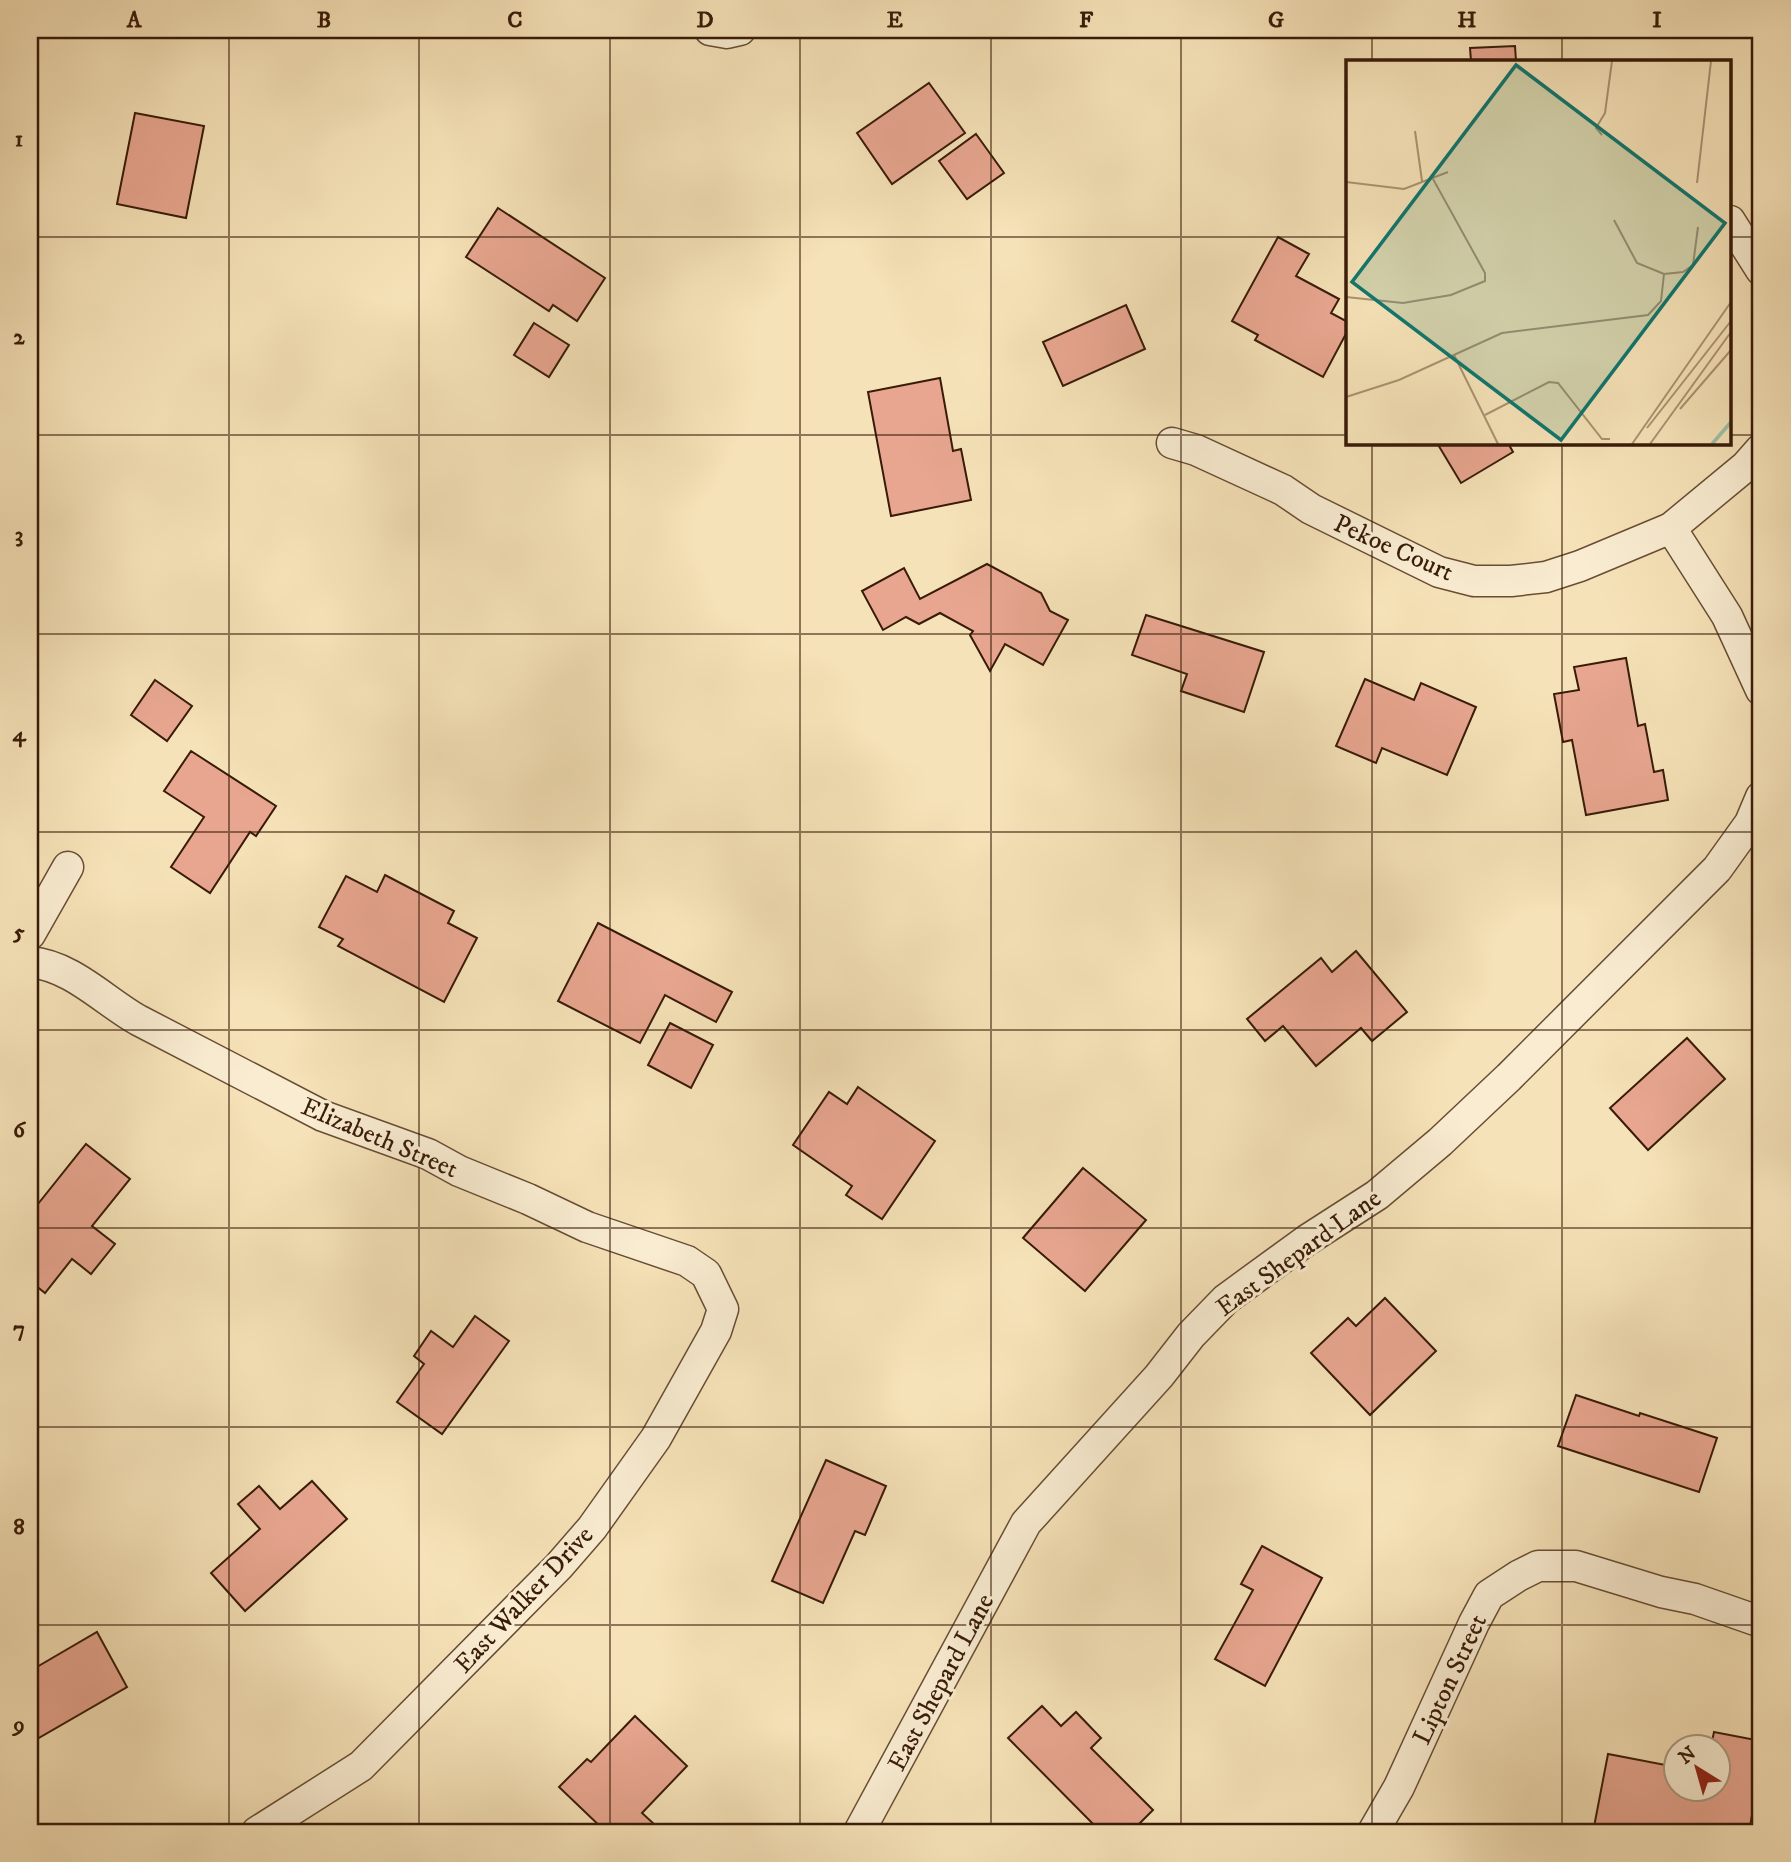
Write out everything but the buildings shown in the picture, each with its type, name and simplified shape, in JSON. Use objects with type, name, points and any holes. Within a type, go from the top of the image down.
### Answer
[{"type":"street","points":[[710,30],[727,33],[740,30]]},
{"type":"street","points":[[1732,224],[1761,270]]},
{"type":"street","name":"Pekoe Court","points":[[1172,443],[1196,450],[1283,490],[1311,509],[1439,572],[1474,581],[1546,578],[1671,528],[1746,466],[1761,449]]},
{"type":"street","points":[[1671,528],[1727,616],[1761,690]]},
{"type":"street","name":"East Shepard Lane","points":[[859,1832],[1026,1522],[1226,1299],[1307,1240],[1377,1195],[1440,1142],[1518,1069],[1717,869],[1750,823],[1761,797]]},
{"type":"street","points":[[30,934],[68,867]]},
{"type":"street","name":"Elizabeth Street","points":[[30,962],[44,964],[87,984],[114,1006],[138,1020],[323,1116],[428,1154],[459,1171],[587,1227],[687,1261],[706,1274],[723,1309]]},
{"type":"street","name":"East Walker Drive","points":[[257,1832],[361,1766],[559,1566],[592,1528],[656,1438],[716,1331],[723,1309]]},
{"type":"street","name":"Lipton Street","points":[[1373,1832],[1399,1787],[1489,1595],[1518,1576],[1538,1566],[1576,1566],[1661,1592],[1695,1599],[1761,1622]]}]
